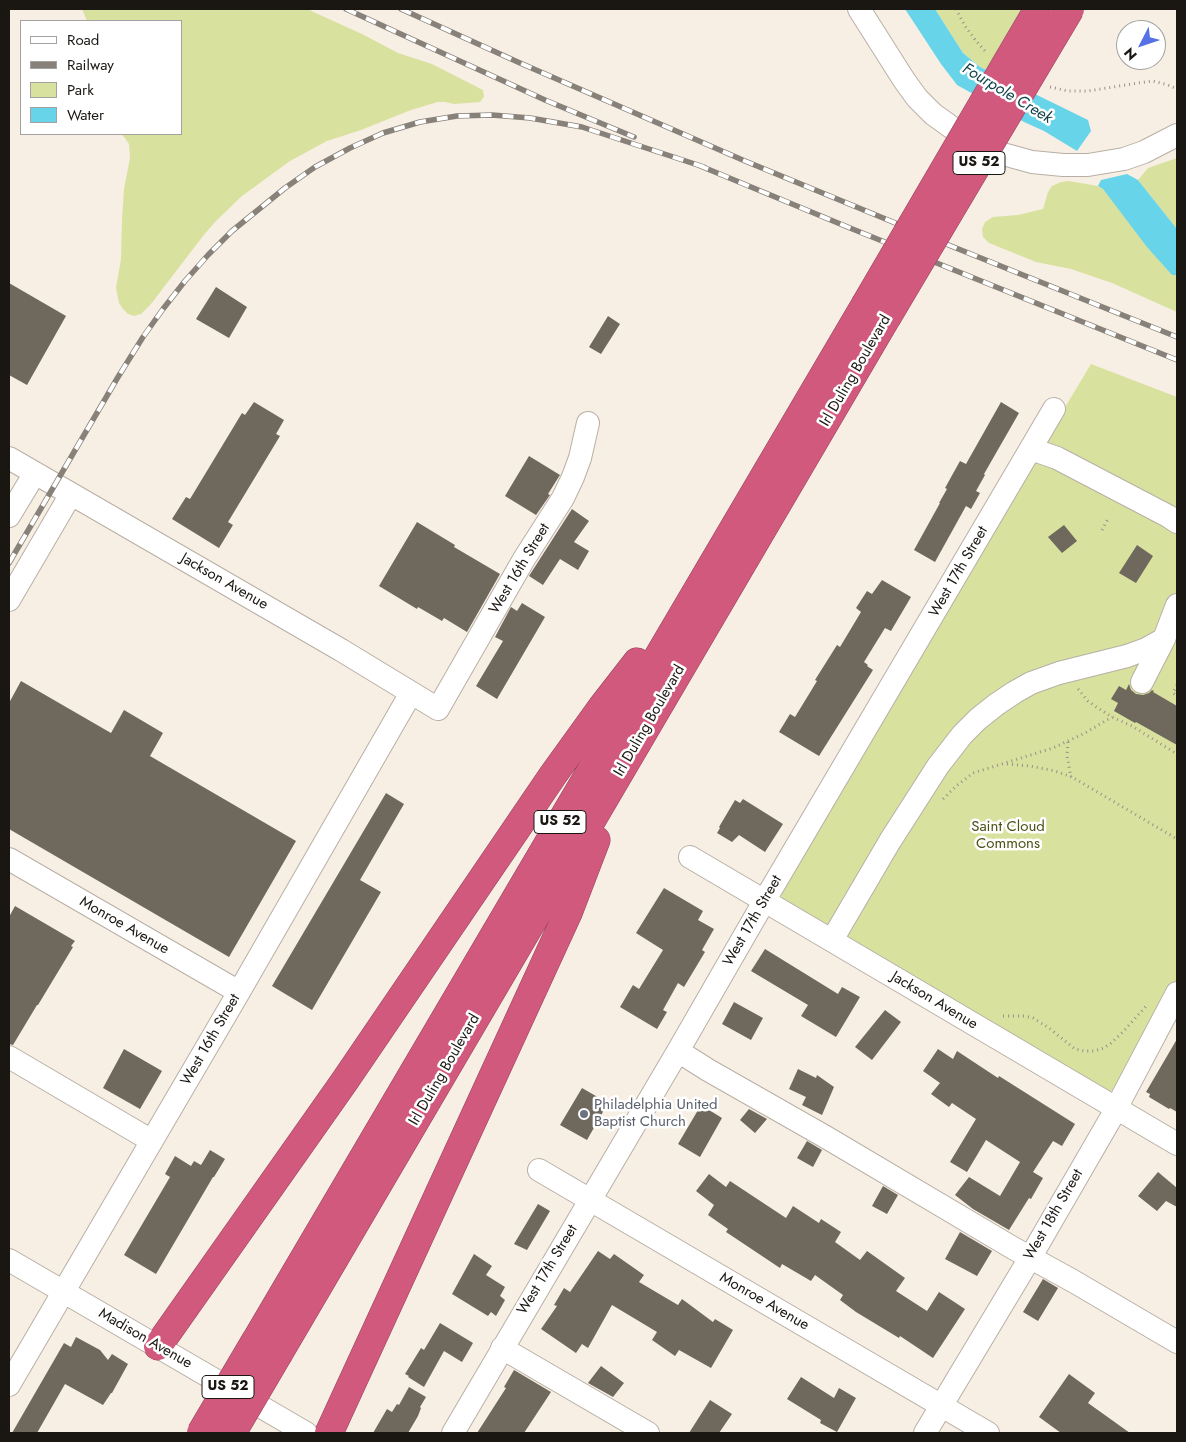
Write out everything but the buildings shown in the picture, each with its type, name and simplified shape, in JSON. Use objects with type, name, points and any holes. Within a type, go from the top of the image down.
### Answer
[{"type":"highway","name":"Irl Duling Boulevard","points":[[201,1433],[267,1346],[621,771],[876,311],[1038,9]]},
{"type":"highway","name":"Irl Duling Boulevard","points":[[232,1433],[267,1346],[706,574],[1070,9]]},
{"type":"highway","points":[[158,1346],[344,1082],[558,767],[602,707],[706,574]]},
{"type":"highway","points":[[329,1433],[568,913],[621,771]]},
{"type":"street","points":[[859,9],[917,98],[950,128],[1003,154],[1032,162],[1088,165],[1144,152],[1177,135]]},
{"type":"street","name":"West 17th Street","points":[[453,1433],[1054,409]]},
{"type":"street","name":"West 16th Street","points":[[438,709],[524,559],[563,498],[580,458],[588,423]]},
{"type":"street","points":[[1031,449],[1056,458],[1177,522]]},
{"type":"street","name":"Jackson Avenue","points":[[9,458],[341,650],[438,709]]},
{"type":"street","points":[[10,511],[35,473]]},
{"type":"street","points":[[9,600],[71,494]]},
{"type":"street","points":[[1142,682],[1164,639],[1177,605]]},
{"type":"street","points":[[832,940],[890,841],[938,766],[962,735],[996,704],[1032,683],[1059,673],[1127,656],[1146,649],[1164,639]]},
{"type":"street","name":"West 16th Street","points":[[10,1379],[152,1141],[411,693]]},
{"type":"street","name":"Jackson Avenue","points":[[690,857],[1177,1144]]},
{"type":"street","name":"Monroe Avenue","points":[[9,859],[239,992]]},
{"type":"street","name":"West 18th Street","points":[[924,1433],[1030,1258],[1116,1108],[1177,994]]},
{"type":"street","points":[[678,1051],[752,1096],[824,1136],[1030,1258],[1096,1293],[1177,1342]]},
{"type":"street","points":[[9,1057],[152,1141]]},
{"type":"street","name":"Monroe Avenue","points":[[539,1170],[988,1433]]},
{"type":"street","name":"Madison Avenue","points":[[10,1265],[63,1292],[306,1433]]},
{"type":"street","points":[[502,1348],[648,1433]]},
{"type":"path","points":[[1102,530],[1109,517]]},
{"type":"path","points":[[1074,669],[1074,682],[1088,702],[1177,754]]},
{"type":"path","points":[[1177,685],[1172,693],[1177,696]]},
{"type":"path","points":[[941,801],[973,773],[1068,742],[1112,717]]},
{"type":"path","points":[[1068,742],[1067,756],[1072,777]]},
{"type":"path","points":[[1003,764],[1030,766],[1072,777],[1177,839]]},
{"type":"path","points":[[997,1016],[1026,1016],[1033,1018],[1075,1049],[1094,1051],[1104,1048],[1124,1032],[1146,1005],[1164,1003],[1177,994]]},
{"type":"green space","points":[[82,9],[307,9],[398,53],[432,64],[483,90],[484,97],[480,102],[454,104],[438,102],[411,110],[327,141],[290,161],[242,196],[216,221],[151,304],[141,314],[134,316],[128,314],[119,303],[116,288],[121,259],[124,189],[130,158],[129,144],[122,135],[182,135],[182,20],[87,20]]},
{"type":"green space","points":[[935,9],[1021,9],[986,70],[963,53]]},
{"type":"green space","points":[[1177,158],[1177,229],[1138,180],[1148,168]]},
{"type":"green space","points":[[1069,181],[1098,186],[1103,189],[1172,275],[1177,275],[1177,312],[1112,283],[1071,269],[1036,262],[989,243],[983,237],[982,229],[985,222],[993,217],[1018,215],[1043,209],[1048,192],[1052,186]]},
{"type":"green space","name":"Saint Cloud Commons","points":[[1091,364],[1177,397],[1177,1001],[1115,1090],[1110,1091],[786,902],[781,894],[1029,467]]},
{"type":"water","name":"Fourpole Creek","points":[[905,9],[935,9],[963,53],[980,67],[1088,120],[1091,131],[1077,151],[1044,131],[957,85]]},
{"type":"water","points":[[1127,174],[1138,180],[1177,229],[1177,275],[1172,275],[1147,247],[1103,189],[1098,186],[1101,180]]},
{"type":"railway","points":[[346,9],[545,100],[634,137]]},
{"type":"railway","points":[[401,9],[745,161],[1177,337]]},
{"type":"railway","points":[[9,563],[118,377],[163,309],[185,281],[232,231],[285,188],[315,167],[383,133],[420,122],[457,116],[492,115],[530,118],[582,127],[704,167]]},
{"type":"railway","points":[[698,165],[1177,360]]},
{"type":"place","name":"Philadelphia United Baptist Church","points":[[584,1114]]}]
